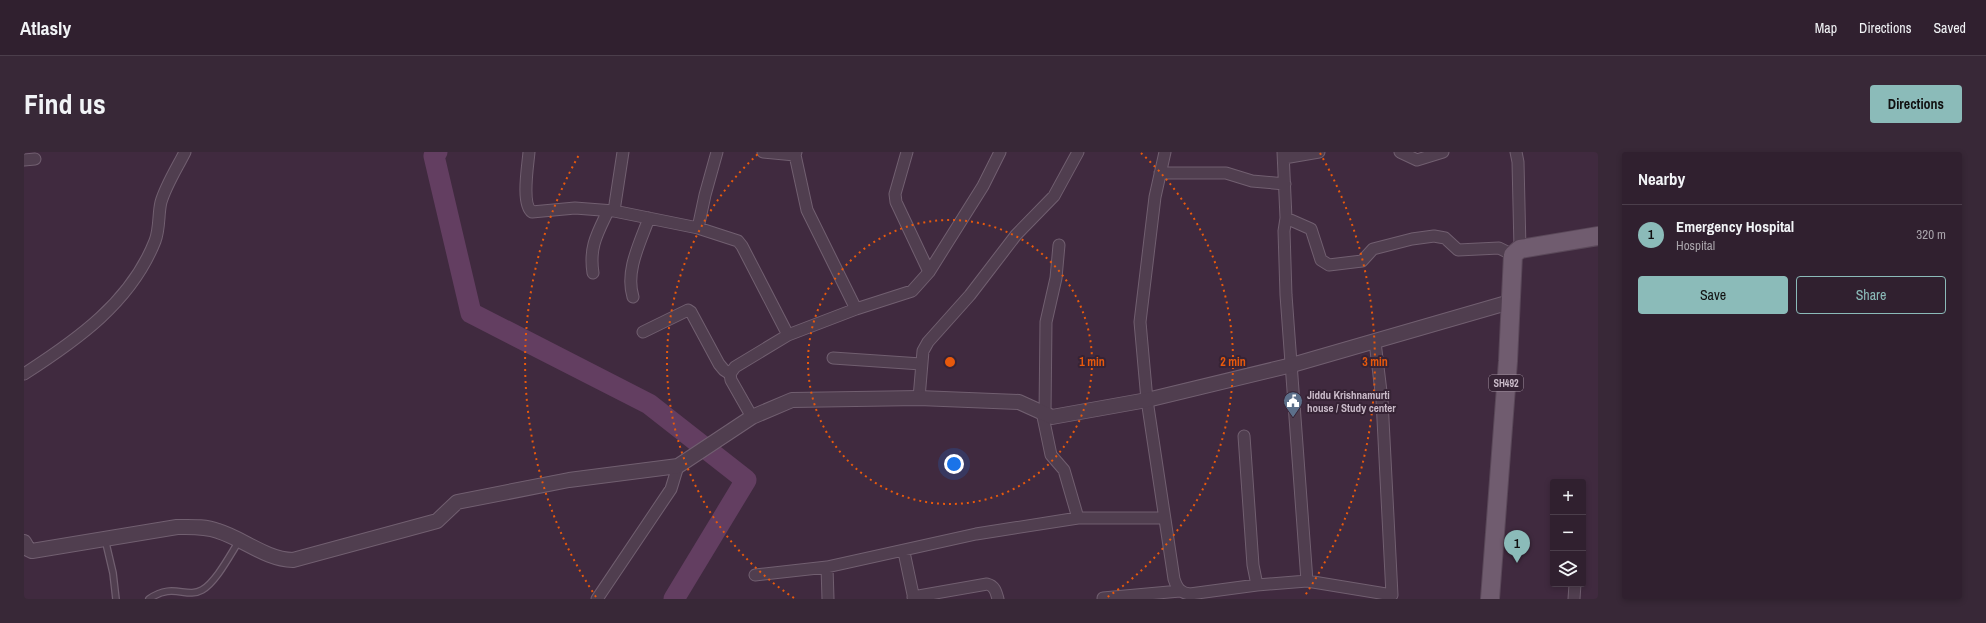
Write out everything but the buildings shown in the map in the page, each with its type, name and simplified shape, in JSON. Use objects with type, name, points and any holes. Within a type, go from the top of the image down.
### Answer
[{"type":"main road","points":[[1516,252],[1598,236]]},
{"type":"main road","name":"SH492","points":[[1490,599],[1508,361],[1510,302],[1516,252]]},
{"type":"street","points":[[24,374],[91,328],[115,304],[126,290],[155,240],[162,201],[185,152]]},
{"type":"street","points":[[529,152],[526,179],[529,210],[532,212],[575,208],[611,211],[698,228],[734,240],[742,246],[788,335]]},
{"type":"street","points":[[593,273],[592,248],[595,238],[611,211],[623,152]]},
{"type":"street","points":[[698,228],[705,195],[717,152]]},
{"type":"street","points":[[763,152],[796,153],[807,210],[856,308]]},
{"type":"street","points":[[907,152],[896,194],[896,202],[929,272]]},
{"type":"street","points":[[747,420],[731,380],[730,374],[735,367],[788,335],[856,308],[912,291],[929,272],[983,186],[1000,152]]},
{"type":"street","points":[[919,398],[923,351],[928,342],[970,296],[1016,235],[1054,196],[1078,152]]},
{"type":"street","points":[[1165,152],[1155,197],[1140,322],[1147,400],[1174,579],[1187,595]]},
{"type":"street","points":[[1307,581],[1286,295],[1284,231],[1286,218],[1283,155],[1319,152]]},
{"type":"street","points":[[1400,152],[1417,160],[1443,152]]},
{"type":"street","points":[[1286,218],[1312,229],[1321,260],[1329,265],[1362,261],[1373,249],[1412,239],[1434,236],[1445,238],[1458,250],[1499,248],[1516,252],[1518,162],[1516,152]]},
{"type":"street","points":[[1160,173],[1220,172],[1252,181],[1285,184]]},
{"type":"street","points":[[633,297],[630,273],[648,218]]},
{"type":"street","points":[[1059,246],[1056,278],[1046,322],[1043,413],[1051,455],[1064,470],[1078,518]]},
{"type":"street","points":[[24,542],[28,549],[32,551],[177,527],[218,530],[275,558],[293,560],[437,521],[457,502],[569,480],[678,466],[747,420],[792,400],[919,398],[1019,402],[1052,417],[1147,400],[1292,365],[1510,302]]},
{"type":"street","points":[[643,332],[688,310],[691,312],[719,364],[730,374]]},
{"type":"street","points":[[1103,598],[1187,595],[1257,585],[1307,581],[1395,597],[1382,400],[1375,342]]},
{"type":"street","points":[[833,358],[921,364]]},
{"type":"street","points":[[1244,436],[1254,566],[1257,585]]},
{"type":"street","points":[[597,599],[671,489],[678,466]]},
{"type":"street","points":[[755,575],[827,567],[904,552],[976,534],[1078,518],[1164,518]]},
{"type":"street","points":[[904,552],[914,598],[987,584],[992,585],[996,590],[998,599]]},
{"type":"street","points":[[827,567],[828,599]]},
{"type":"street","points":[[1574,599],[1575,587]]},
{"type":"lane","points":[[105,539],[114,573],[116,599]]},
{"type":"lane","points":[[149,599],[164,591],[195,593],[202,590],[212,582],[240,541]]},
{"type":"waterway","points":[[437,152],[434,156],[471,313],[649,404],[746,480],[674,599]]},
{"type":"place","name":"Jiddu Krishnamurti house / Study center","points":[[1293,418]]},
{"type":"place","name":"Emergency Hospital","points":[[1517,563]]}]
